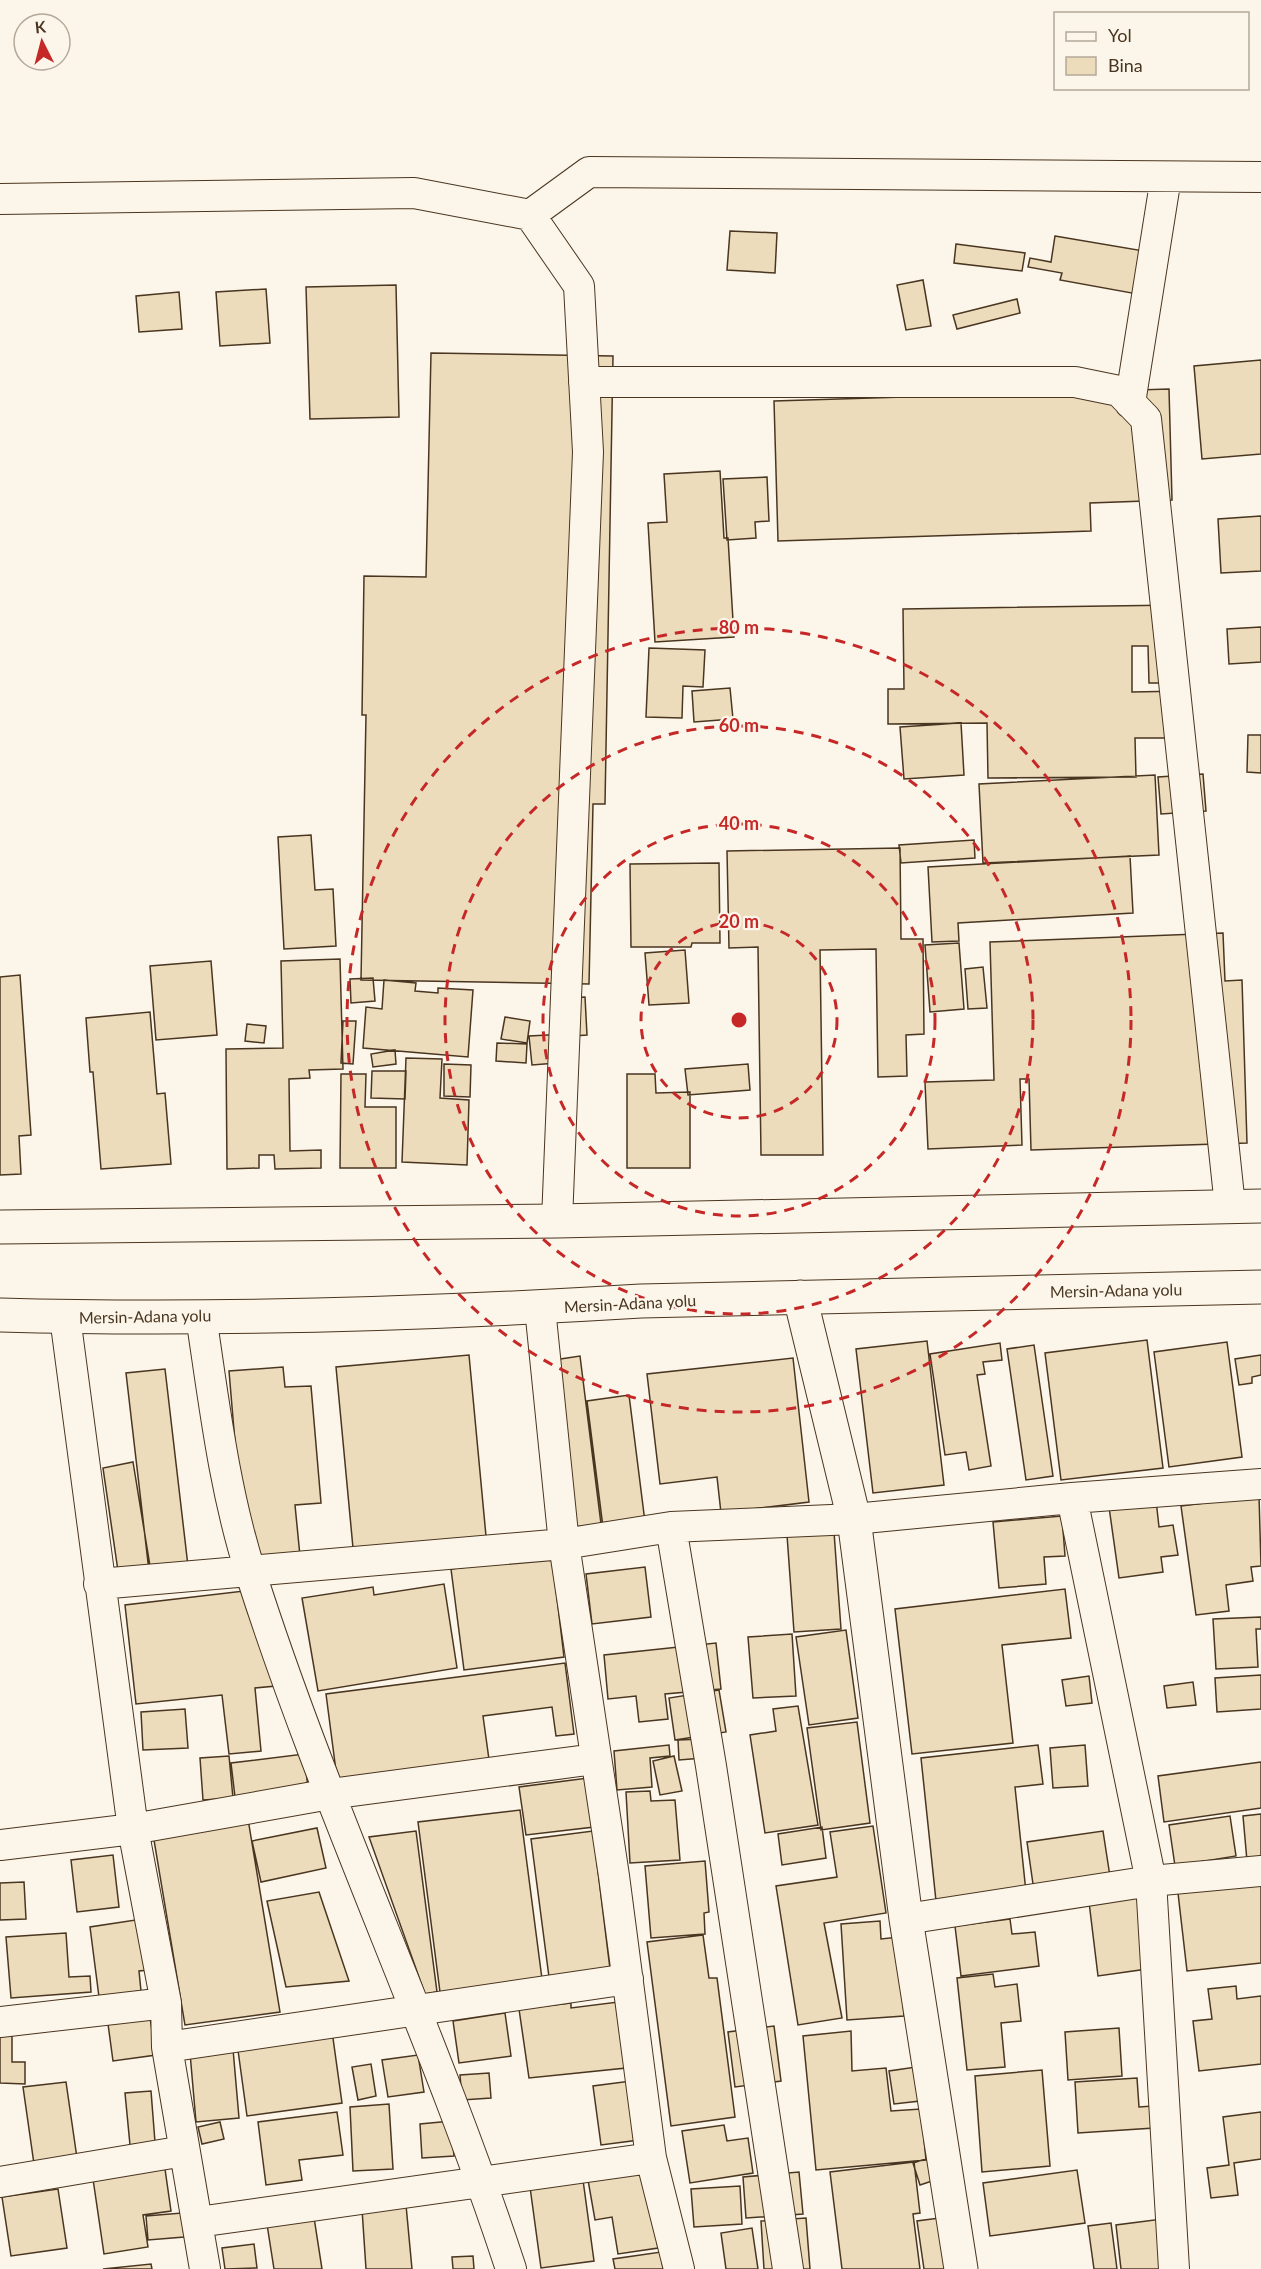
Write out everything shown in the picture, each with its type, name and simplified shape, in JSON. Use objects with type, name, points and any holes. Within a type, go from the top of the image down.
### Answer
[{"type":"main road","points":[[0,1227],[557,1221],[1246,1206]]},
{"type":"main road","name":"Mersin-Adana yolu","points":[[0,1315],[201,1316],[540,1308],[641,1301],[1261,1287]]},
{"type":"main road","points":[[800,1297],[854,1519],[906,1919],[961,2269]]},
{"type":"street","points":[[530,215],[590,172],[1261,177]]},
{"type":"street","points":[[1130,403],[1166,177]]},
{"type":"street","points":[[0,199],[414,193],[530,215],[579,286],[588,452],[557,1221]]},
{"type":"street","points":[[584,382],[1074,382],[1119,391],[1146,419],[1246,1206]]},
{"type":"street","points":[[540,1308],[564,1544],[628,1979],[651,2158],[679,2269]]},
{"type":"street","points":[[201,1316],[227,1480],[250,1572],[330,1794],[483,2183],[511,2269]]},
{"type":"street","points":[[65,1317],[133,1829],[166,2003],[167,2047],[206,2269]]},
{"type":"street","points":[[99,1584],[564,1544],[671,1527],[854,1519],[1072,1498],[1261,1484]]},
{"type":"street","points":[[1072,1498],[1150,1881],[1174,2269]]},
{"type":"street","points":[[671,1527],[711,1766],[788,2269]]},
{"type":"street","points":[[0,1845],[133,1829],[330,1794],[595,1759]]},
{"type":"street","points":[[906,1919],[1150,1881],[1261,1871]]},
{"type":"street","points":[[167,2047],[628,1979]]},
{"type":"street","points":[[0,2022],[166,2003]]},
{"type":"street","points":[[0,2182],[184,2151]]},
{"type":"street","points":[[198,2222],[651,2158]]},
{"type":"building","points":[[730,231],[777,233],[775,273],[727,270]]},
{"type":"building","points":[[1055,236],[1144,251],[1137,294],[1060,280],[1062,273],[1028,267],[1030,258],[1051,262]]},
{"type":"building","points":[[956,244],[1025,253],[1022,271],[954,263]]},
{"type":"building","points":[[923,280],[931,326],[906,330],[897,285]]},
{"type":"building","points":[[396,285],[399,417],[310,419],[306,287]]},
{"type":"building","points":[[266,289],[270,343],[220,346],[216,292]]},
{"type":"building","points":[[179,292],[182,329],[139,332],[136,296]]},
{"type":"building","points":[[1017,299],[1020,313],[957,329],[953,315]]},
{"type":"building","points":[[431,353],[613,356],[605,804],[593,804],[589,984],[361,980],[366,715],[362,715],[364,576],[426,577]]},
{"type":"building","points":[[1261,360],[1261,454],[1202,459],[1194,366]]},
{"type":"building","points":[[1169,389],[1172,500],[1090,503],[1091,531],[778,541],[774,401]]},
{"type":"building","points":[[720,471],[724,538],[728,538],[734,637],[655,642],[648,523],[667,522],[664,474]]},
{"type":"building","points":[[767,477],[769,521],[755,522],[756,538],[727,540],[723,479]]},
{"type":"building","points":[[1261,516],[1261,571],[1221,573],[1218,519]]},
{"type":"building","points":[[1179,605],[1180,683],[1149,683],[1148,646],[1132,646],[1132,692],[1184,691],[1184,738],[1135,738],[1136,777],[988,778],[987,723],[888,724],[888,689],[904,689],[903,609]]},
{"type":"building","points":[[1261,627],[1261,662],[1229,664],[1227,629]]},
{"type":"building","points":[[649,648],[705,650],[703,687],[683,686],[682,718],[646,717]]},
{"type":"building","points":[[730,688],[733,719],[694,722],[692,691]]},
{"type":"building","points":[[961,723],[964,775],[904,779],[900,727]]},
{"type":"building","points":[[1248,735],[1261,735],[1261,773],[1247,772]]},
{"type":"building","points":[[1203,774],[1206,811],[1161,814],[1158,777]]},
{"type":"building","points":[[1155,775],[1159,855],[983,863],[979,784]]},
{"type":"building","points":[[311,835],[315,890],[333,889],[336,946],[284,949],[278,837]]},
{"type":"building","points":[[974,840],[975,858],[901,863],[899,845]]},
{"type":"building","points":[[900,848],[901,939],[923,939],[924,1034],[906,1035],[907,1076],[878,1077],[876,949],[820,950],[823,1155],[761,1155],[758,947],[729,948],[727,851]]},
{"type":"building","points":[[1130,856],[1133,913],[958,923],[959,941],[932,942],[928,867]]},
{"type":"building","points":[[719,863],[720,943],[692,943],[691,947],[631,947],[630,864]]},
{"type":"building","points":[[1223,933],[1225,981],[1242,980],[1247,1143],[1031,1150],[1029,1079],[1020,1079],[1022,1145],[928,1149],[925,1082],[994,1080],[990,942]]},
{"type":"building","points":[[959,943],[964,1009],[930,1012],[925,945]]},
{"type":"building","points":[[685,950],[689,1003],[649,1005],[645,953]]},
{"type":"building","points":[[340,959],[343,1069],[309,1070],[310,1078],[289,1079],[290,1151],[321,1150],[321,1168],[275,1169],[274,1155],[259,1155],[259,1168],[227,1169],[226,1049],[283,1048],[281,961]]},
{"type":"building","points":[[211,961],[217,1035],[156,1040],[150,966]]},
{"type":"building","points":[[983,967],[987,1008],[968,1009],[965,969]]},
{"type":"building","points":[[20,975],[31,1135],[19,1136],[21,1174],[0,1175],[0,977]]},
{"type":"building","points":[[373,978],[375,1001],[351,1003],[350,979]]},
{"type":"building","points":[[384,980],[416,983],[415,991],[438,993],[438,988],[473,990],[468,1057],[363,1048],[366,1007],[382,1009]]},
{"type":"building","points":[[585,997],[587,1035],[558,1037],[556,999]]},
{"type":"building","points":[[150,1012],[157,1094],[165,1093],[171,1164],[101,1169],[86,1018]]},
{"type":"building","points":[[505,1017],[530,1021],[527,1043],[501,1039]]},
{"type":"building","points":[[343,1021],[356,1021],[353,1064],[341,1063]]},
{"type":"building","points":[[247,1024],[266,1026],[264,1043],[245,1041]]},
{"type":"building","points":[[567,1034],[569,1062],[532,1065],[529,1036]]},
{"type":"building","points":[[497,1043],[527,1044],[526,1063],[496,1061]]},
{"type":"building","points":[[395,1050],[396,1064],[373,1067],[371,1054]]},
{"type":"building","points":[[406,1058],[442,1059],[440,1098],[469,1100],[467,1165],[402,1162]]},
{"type":"building","points":[[444,1064],[471,1065],[470,1097],[444,1096]]},
{"type":"building","points":[[748,1064],[750,1090],[688,1095],[685,1069]]},
{"type":"building","points":[[372,1071],[406,1071],[405,1099],[371,1098]]},
{"type":"building","points":[[341,1074],[366,1074],[365,1107],[396,1107],[396,1168],[340,1168]]},
{"type":"building","points":[[627,1074],[655,1074],[656,1093],[690,1092],[690,1168],[627,1168]]},
{"type":"building","points":[[1147,1340],[1163,1468],[1061,1480],[1045,1353]]},
{"type":"building","points":[[927,1341],[944,1485],[873,1493],[856,1349]]},
{"type":"building","points":[[1227,1342],[1242,1457],[1169,1467],[1154,1352]]},
{"type":"building","points":[[1000,1343],[1002,1360],[983,1362],[985,1374],[977,1375],[991,1466],[969,1470],[966,1452],[945,1455],[930,1354]]},
{"type":"building","points":[[1034,1345],[1053,1476],[1026,1480],[1007,1349]]},
{"type":"building","points":[[469,1355],[486,1536],[353,1548],[336,1367]]},
{"type":"building","points":[[1261,1355],[1261,1375],[1252,1377],[1252,1383],[1239,1385],[1235,1359]]},
{"type":"building","points":[[580,1356],[601,1524],[575,1527],[554,1360]]},
{"type":"building","points":[[793,1358],[809,1502],[721,1513],[717,1477],[660,1484],[647,1374]]},
{"type":"building","points":[[283,1367],[285,1387],[311,1386],[321,1503],[295,1505],[300,1556],[245,1561],[229,1371]]},
{"type":"building","points":[[165,1369],[188,1566],[149,1571],[126,1373]]},
{"type":"building","points":[[629,1395],[645,1522],[603,1527],[587,1401]]},
{"type":"building","points":[[133,1462],[150,1566],[118,1571],[103,1468]]},
{"type":"building","points":[[1259,1496],[1261,1566],[1251,1567],[1253,1581],[1226,1585],[1229,1611],[1196,1615],[1181,1506]]},
{"type":"building","points":[[1156,1500],[1159,1527],[1173,1525],[1178,1555],[1161,1557],[1163,1572],[1119,1578],[1109,1507]]},
{"type":"building","points":[[1062,1516],[1065,1556],[1044,1557],[1046,1584],[999,1588],[993,1522]]},
{"type":"building","points":[[834,1532],[841,1629],[794,1632],[787,1535]]},
{"type":"building","points":[[552,1556],[564,1657],[464,1670],[451,1569]]},
{"type":"building","points":[[645,1567],[651,1617],[592,1624],[586,1574]]},
{"type":"building","points":[[444,1584],[457,1668],[318,1691],[302,1598],[373,1587],[374,1595]]},
{"type":"building","points":[[1065,1589],[1071,1638],[1002,1645],[1013,1743],[912,1754],[895,1609]]},
{"type":"building","points":[[244,1591],[276,1686],[255,1688],[261,1751],[229,1754],[222,1695],[136,1704],[125,1605]]},
{"type":"building","points":[[1261,1617],[1261,1629],[1256,1629],[1258,1667],[1216,1669],[1213,1619]]},
{"type":"building","points":[[846,1630],[858,1718],[809,1725],[796,1637]]},
{"type":"building","points":[[792,1634],[796,1696],[753,1698],[748,1637]]},
{"type":"building","points":[[716,1643],[721,1689],[665,1694],[668,1719],[639,1722],[636,1696],[608,1699],[604,1655]]},
{"type":"building","points":[[565,1663],[574,1734],[556,1736],[552,1707],[483,1716],[491,1774],[339,1794],[326,1694]]},
{"type":"building","points":[[1261,1675],[1261,1709],[1217,1712],[1215,1678]]},
{"type":"building","points":[[1089,1676],[1092,1703],[1066,1706],[1062,1680]]},
{"type":"building","points":[[1193,1682],[1196,1705],[1167,1708],[1164,1686]]},
{"type":"building","points":[[719,1690],[726,1732],[675,1740],[669,1698]]},
{"type":"building","points":[[798,1706],[818,1825],[765,1833],[750,1735],[776,1731],[773,1709]]},
{"type":"building","points":[[185,1709],[188,1748],[143,1750],[141,1712]]},
{"type":"building","points":[[857,1722],[870,1823],[821,1830],[807,1728]]},
{"type":"building","points":[[702,1739],[703,1758],[679,1760],[678,1740]]},
{"type":"building","points":[[669,1745],[670,1756],[650,1758],[652,1787],[617,1790],[614,1751]]},
{"type":"building","points":[[1038,1745],[1043,1784],[1015,1787],[1026,1892],[936,1901],[921,1758]]},
{"type":"building","points":[[1085,1745],[1088,1786],[1053,1788],[1050,1748]]},
{"type":"building","points":[[304,1754],[308,1788],[235,1797],[231,1763]]},
{"type":"building","points":[[229,1756],[233,1798],[203,1800],[200,1758]]},
{"type":"building","points":[[674,1756],[682,1791],[660,1795],[653,1761]]},
{"type":"building","points":[[1261,1762],[1261,1808],[1164,1822],[1158,1776]]},
{"type":"building","points":[[588,1778],[594,1827],[526,1835],[519,1787]]},
{"type":"building","points":[[650,1791],[651,1801],[675,1800],[680,1860],[630,1863],[626,1792]]},
{"type":"building","points":[[520,1810],[542,1979],[440,1992],[418,1822]]},
{"type":"building","points":[[1261,1814],[1261,1860],[1247,1861],[1243,1816]]},
{"type":"building","points":[[1230,1816],[1236,1856],[1175,1866],[1169,1825]]},
{"type":"building","points":[[248,1819],[280,2012],[185,2025],[153,1834]]},
{"type":"building","points":[[873,1826],[886,1913],[824,1923],[842,2018],[798,2025],[776,1886],[837,1877],[830,1832]]},
{"type":"building","points":[[822,1827],[826,1858],[782,1865],[778,1834]]},
{"type":"building","points":[[317,1828],[326,1868],[261,1882],[252,1841]]},
{"type":"building","points":[[416,1831],[437,1992],[425,1994],[369,1837]]},
{"type":"building","points":[[593,1831],[610,1969],[549,1977],[531,1839]]},
{"type":"building","points":[[1103,1831],[1111,1883],[1034,1891],[1027,1842]]},
{"type":"building","points":[[113,1855],[119,1907],[77,1912],[71,1860]]},
{"type":"building","points":[[705,1861],[709,1912],[704,1913],[705,1934],[651,1938],[645,1866]]},
{"type":"building","points":[[1261,1870],[1261,1963],[1187,1971],[1178,1893]]},
{"type":"building","points":[[24,1882],[26,1919],[0,1920],[0,1883]]},
{"type":"building","points":[[319,1892],[349,1981],[286,1987],[267,1901]]},
{"type":"building","points":[[1144,1894],[1154,1968],[1098,1976],[1089,1902]]},
{"type":"building","points":[[142,1919],[149,1970],[139,1971],[141,1991],[99,1997],[90,1927]]},
{"type":"building","points":[[1010,1919],[1012,1934],[1035,1932],[1039,1966],[961,1976],[955,1926]]},
{"type":"building","points":[[880,1921],[881,1939],[899,1937],[904,2016],[847,2020],[841,1924]]},
{"type":"building","points":[[66,1933],[69,1977],[90,1976],[91,1992],[11,1998],[6,1937]]},
{"type":"building","points":[[703,1935],[709,1978],[717,1978],[735,2117],[671,2126],[647,1942]]},
{"type":"building","points":[[993,1974],[995,1987],[1017,1984],[1021,2021],[1001,2023],[1005,2067],[967,2070],[957,1978]]},
{"type":"building","points":[[1236,1986],[1237,1999],[1261,1996],[1261,2064],[1199,2071],[1193,2021],[1212,2019],[1208,1989]]},
{"type":"building","points":[[618,2002],[626,2068],[529,2078],[519,2009],[571,2003],[571,2008]]},
{"type":"building","points":[[505,2013],[511,2056],[459,2063],[453,2021]]},
{"type":"building","points":[[150,2018],[156,2055],[113,2061],[108,2024]]},
{"type":"building","points":[[774,2026],[781,2081],[735,2087],[728,2032]]},
{"type":"building","points":[[1119,2028],[1122,2076],[1068,2080],[1065,2032]]},
{"type":"building","points":[[332,2031],[342,2103],[247,2116],[237,2043]]},
{"type":"building","points":[[851,2031],[852,2071],[886,2068],[891,2111],[921,2109],[926,2160],[816,2170],[803,2036]]},
{"type":"building","points":[[0,2032],[12,2032],[12,2062],[25,2062],[25,2084],[0,2083]]},
{"type":"building","points":[[233,2049],[239,2118],[196,2122],[190,2053]]},
{"type":"building","points":[[418,2055],[424,2092],[388,2097],[382,2060]]},
{"type":"building","points":[[371,2064],[376,2096],[358,2100],[352,2067]]},
{"type":"building","points":[[916,2067],[920,2101],[894,2104],[889,2071]]},
{"type":"building","points":[[1042,2070],[1050,2166],[982,2172],[975,2076]]},
{"type":"building","points":[[489,2073],[491,2098],[462,2100],[460,2075]]},
{"type":"building","points":[[1137,2078],[1139,2107],[1153,2106],[1154,2128],[1078,2133],[1075,2082]]},
{"type":"building","points":[[631,2081],[639,2140],[601,2145],[593,2086]]},
{"type":"building","points":[[66,2082],[77,2158],[34,2164],[23,2087]]},
{"type":"building","points":[[151,2091],[155,2142],[130,2145],[125,2093]]},
{"type":"building","points":[[389,2104],[393,2169],[353,2171],[350,2107]]},
{"type":"building","points":[[337,2112],[343,2155],[299,2160],[302,2180],[266,2185],[258,2122]]},
{"type":"building","points":[[1261,2112],[1261,2159],[1234,2163],[1238,2195],[1211,2198],[1207,2168],[1229,2165],[1223,2117]]},
{"type":"building","points":[[451,2121],[454,2156],[422,2158],[420,2124]]},
{"type":"building","points":[[220,2122],[224,2139],[202,2144],[198,2127]]},
{"type":"building","points":[[724,2125],[727,2141],[748,2138],[753,2173],[690,2183],[682,2131]]},
{"type":"building","points":[[935,2156],[941,2178],[920,2185],[913,2163]]},
{"type":"building","points":[[914,2162],[920,2213],[913,2214],[920,2269],[842,2269],[830,2172]]},
{"type":"building","points":[[165,2169],[171,2211],[143,2215],[148,2247],[104,2254],[93,2179]]},
{"type":"building","points":[[1077,2170],[1085,2223],[990,2236],[983,2183]]},
{"type":"building","points":[[646,2172],[658,2248],[618,2254],[612,2217],[595,2220],[588,2180]]},
{"type":"building","points":[[799,2172],[803,2214],[746,2218],[743,2177]]},
{"type":"building","points":[[583,2180],[594,2261],[541,2268],[530,2187]]},
{"type":"building","points":[[740,2186],[742,2224],[694,2227],[691,2189]]},
{"type":"building","points":[[58,2189],[67,2248],[11,2256],[2,2197]]},
{"type":"building","points":[[406,2205],[412,2269],[366,2269],[362,2209]]},
{"type":"building","points":[[313,2211],[322,2269],[274,2269],[266,2218]]},
{"type":"building","points":[[182,2213],[184,2237],[148,2240],[146,2216]]},
{"type":"building","points":[[947,2217],[954,2269],[924,2269],[917,2221]]},
{"type":"building","points":[[806,2218],[810,2269],[764,2269],[761,2221]]},
{"type":"building","points":[[1162,2219],[1161,2269],[1121,2269],[1116,2225]]},
{"type":"building","points":[[1111,2223],[1117,2269],[1094,2269],[1088,2226]]},
{"type":"building","points":[[752,2228],[758,2269],[726,2269],[721,2233]]},
{"type":"building","points":[[254,2244],[257,2268],[225,2269],[222,2248]]},
{"type":"building","points":[[661,2252],[663,2269],[615,2269],[613,2259]]},
{"type":"building","points":[[473,2256],[474,2269],[453,2269],[452,2257]]},
{"type":"building","points":[[151,2264],[152,2269],[103,2269]]}]
